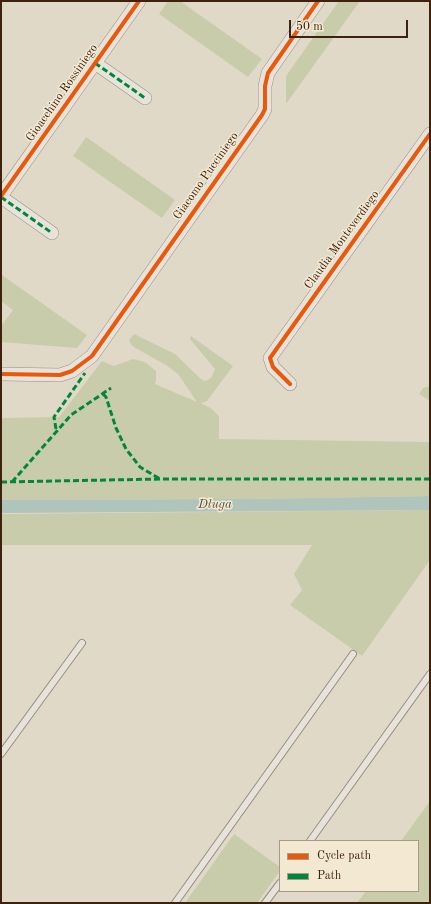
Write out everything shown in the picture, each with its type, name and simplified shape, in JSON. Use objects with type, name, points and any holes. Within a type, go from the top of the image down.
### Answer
[{"type":"street","name":"Gioacchino Rossiniego","points":[[1,197],[139,1]]},
{"type":"street","name":"Giacomo Pucciniego","points":[[1,374],[60,375],[72,371],[92,356],[262,115],[265,109],[265,80],[268,73],[318,1]]},
{"type":"street","points":[[95,63],[145,98]]},
{"type":"street","name":"Claudia Monteverdiego","points":[[290,384],[273,367],[270,358],[430,134]]},
{"type":"street","points":[[1,197],[52,233]]},
{"type":"lane","points":[[1,754],[82,643]]},
{"type":"lane","points":[[175,903],[353,654]]},
{"type":"lane","points":[[311,840],[430,674]]},
{"type":"lane","points":[[265,903],[279,884]]},
{"type":"green space","points":[[168,1],[180,1],[262,59],[248,77],[159,14]]},
{"type":"green space","points":[[339,1],[360,1],[286,104],[286,76]]},
{"type":"green space","points":[[86,137],[175,200],[162,218],[73,156]]},
{"type":"green space","points":[[2,275],[87,335],[77,348],[1,342],[1,326],[13,310],[1,301]]},
{"type":"green space","points":[[134,334],[175,354],[205,381],[211,378],[215,369],[190,339],[191,336],[233,366],[207,401],[201,403],[212,409],[219,416],[219,439],[430,442],[430,496],[254,499],[1,500],[1,418],[59,417],[102,361],[114,366],[133,359],[145,362],[156,371],[155,384],[197,402],[178,374],[166,365],[132,346],[129,340]]},
{"type":"green space","points":[[430,386],[430,401],[419,394],[423,388]]},
{"type":"green space","points":[[430,510],[430,560],[362,656],[290,605],[302,590],[294,574],[312,545],[1,545],[1,514]]},
{"type":"green space","points":[[430,801],[430,902],[357,903],[365,892],[419,892],[419,840],[402,840]]},
{"type":"green space","points":[[234,834],[279,866],[279,872],[257,903],[185,903]]},
{"type":"water","name":"Długa","points":[[430,496],[430,510],[1,513],[1,500],[254,499]]},
{"type":"marked path","points":[[95,63],[145,98]]},
{"type":"marked path","points":[[1,197],[52,233]]},
{"type":"marked path","points":[[56,429],[54,417],[85,373]]},
{"type":"marked path","points":[[12,482],[71,415],[111,388]]},
{"type":"marked path","points":[[103,394],[106,397],[116,428],[126,449],[140,467],[160,479]]},
{"type":"marked path","points":[[1,482],[161,479],[430,479]]},
{"type":"cycle path","points":[[1,196],[139,1]]},
{"type":"cycle path","points":[[1,374],[60,375],[72,371],[92,356],[262,115],[265,109],[265,86],[268,73],[318,1]]},
{"type":"cycle path","points":[[290,384],[273,367],[270,358],[430,134]]}]
